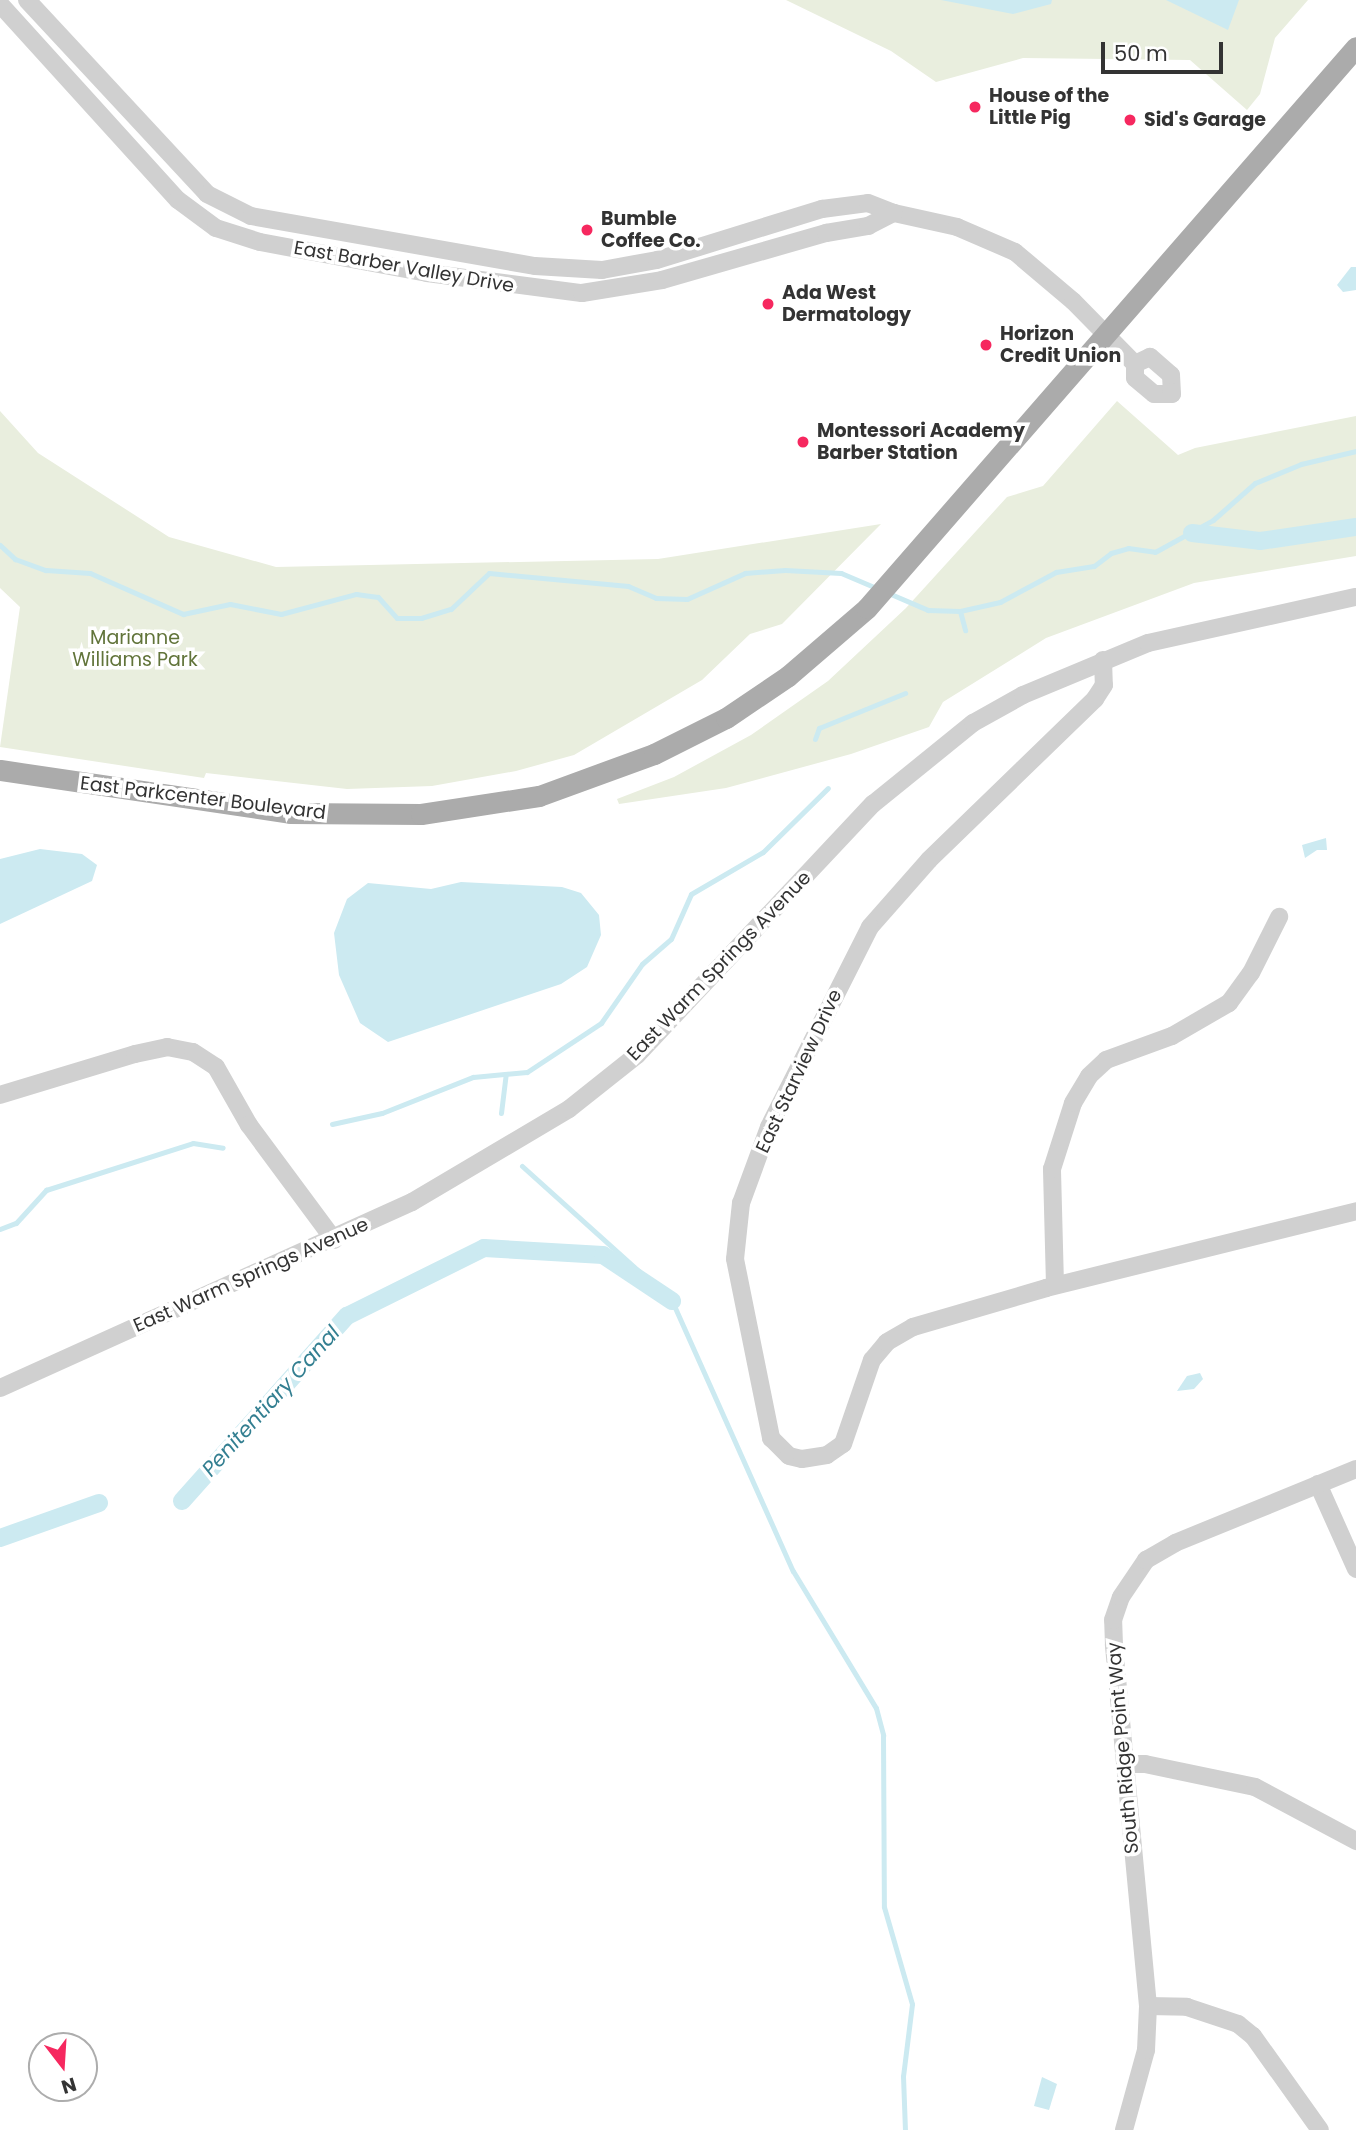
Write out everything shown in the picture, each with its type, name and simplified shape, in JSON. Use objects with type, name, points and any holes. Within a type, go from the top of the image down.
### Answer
[{"type":"main road","name":"East Parkcenter Boulevard","points":[[0,770],[290,813],[384,816],[500,804],[601,775],[726,718],[843,630],[918,551],[1104,333],[1356,47]]},
{"type":"street","name":"East Barber Valley Drive","points":[[27,0],[207,194],[251,216],[535,265],[602,270],[657,260],[822,209],[868,203],[894,213],[957,227],[1015,252],[1135,364]]},
{"type":"street","name":"East Barber Valley Drive","points":[[0,4],[178,200],[216,228],[260,242],[481,281],[594,292],[662,280],[826,233],[868,226],[894,213]]},
{"type":"street","name":"East Warm Springs Avenue","points":[[0,1388],[334,1240],[439,1188],[569,1109],[637,1055],[908,772],[973,723],[1103,660],[1148,643],[1323,601],[1356,597]]},
{"type":"street","name":"East Starview Drive","points":[[1103,660],[1104,685],[1095,699],[929,860],[866,934],[769,1127],[735,1232],[737,1278],[767,1428],[778,1447],[802,1459],[827,1455],[843,1444],[865,1376],[887,1342],[947,1315],[1055,1285],[1356,1211]]},
{"type":"street","points":[[1055,1285],[1052,1169],[1061,1133],[1088,1076],[1106,1060],[1172,1036],[1230,1003],[1251,973],[1279,917]]},
{"type":"street","points":[[0,1095],[135,1054],[167,1047],[193,1052],[216,1067],[249,1125],[334,1240]]},
{"type":"street","name":"South Ridge Point Way","points":[[1124,2130],[1146,2050],[1148,2006],[1113,1620],[1131,1579],[1146,1560],[1175,1543],[1356,1469]]},
{"type":"street","points":[[1318,1484],[1356,1569]]},
{"type":"street","points":[[1125,1764],[1145,1764],[1255,1787],[1356,1841]]},
{"type":"street","points":[[1148,2006],[1187,2007],[1238,2024],[1252,2036],[1320,2130]]},
{"type":"green space","points":[[786,0],[1308,0],[1275,38],[1260,94],[1247,110],[1190,60],[1023,58],[936,82],[891,51]]},
{"type":"green space","points":[[1117,401],[1178,455],[1195,448],[1356,416],[1356,556],[1194,583],[1046,638],[943,702],[929,727],[851,754],[726,788],[619,804],[617,799],[674,777],[751,735],[828,681],[906,608],[1007,497],[1043,486]]},
{"type":"green space","name":"Marianne Williams Park","points":[[0,411],[38,453],[169,537],[276,567],[658,559],[881,524],[782,624],[750,634],[702,680],[574,755],[516,771],[432,786],[347,789],[206,773],[204,778],[0,747],[20,607],[0,588]]},
{"type":"water","points":[[941,0],[1052,0],[1051,4],[1013,14]]},
{"type":"water","points":[[1166,0],[1239,0],[1228,30]]},
{"type":"water","points":[[1351,267],[1356,267],[1356,290],[1343,292],[1337,285]]},
{"type":"water","points":[[1326,838],[1327,850],[1317,850],[1305,858],[1302,845]]},
{"type":"water","points":[[40,849],[82,854],[97,865],[92,881],[0,924],[0,859]]},
{"type":"water","points":[[461,882],[562,887],[581,893],[599,915],[601,935],[587,967],[561,984],[388,1042],[360,1023],[339,975],[334,933],[347,899],[368,883],[431,889]]},
{"type":"water","points":[[1200,1373],[1203,1379],[1194,1389],[1177,1391],[1187,1376]]},
{"type":"water","points":[[1042,2077],[1057,2084],[1049,2110],[1034,2106]]},
{"type":"waterway","points":[[886,592],[928,610],[960,611],[1000,602],[1056,572],[1094,566],[1111,553],[1128,548],[1155,552],[1213,520],[1255,483],[1301,464],[1356,451]]},
{"type":"waterway","points":[[1192,533],[1260,541],[1356,527]]},
{"type":"waterway","points":[[0,545],[15,559],[46,570],[90,573],[183,614],[230,604],[281,614],[356,594],[378,597],[397,618],[421,618],[451,609],[489,573],[628,586],[656,598],[687,599],[745,573],[785,570],[841,573],[877,588]]},
{"type":"waterway","points":[[960,611],[965,630]]},
{"type":"waterway","points":[[815,739],[819,728],[905,693]]},
{"type":"waterway","points":[[332,1124],[382,1113],[473,1077],[527,1072],[601,1023],[642,964],[671,939],[691,894],[763,852],[828,788]]},
{"type":"waterway","points":[[501,1113],[506,1074]]},
{"type":"waterway","points":[[0,1229],[16,1223],[46,1190],[193,1143],[223,1148]]},
{"type":"waterway","points":[[522,1166],[672,1301],[793,1571],[876,1708],[883,1735],[884,1907],[912,2004],[903,2076],[905,2130]]},
{"type":"waterway","name":"Penitentiary Canal","points":[[182,1501],[347,1316],[484,1248],[603,1255],[672,1301]]},
{"type":"waterway","name":"Penitentiary Canal","points":[[0,1538],[99,1503]]},
{"type":"place","name":"House of the Little Pig","points":[[975,107]]},
{"type":"place","name":"Sid's Garage","points":[[1130,120]]},
{"type":"place","name":"Bumble Coffee Co.","points":[[587,230]]},
{"type":"place","name":"Ada West Dermatology","points":[[768,304]]},
{"type":"place","name":"Horizon Credit Union","points":[[986,345]]},
{"type":"place","name":"Montessori Academy Barber Station","points":[[803,442]]}]
